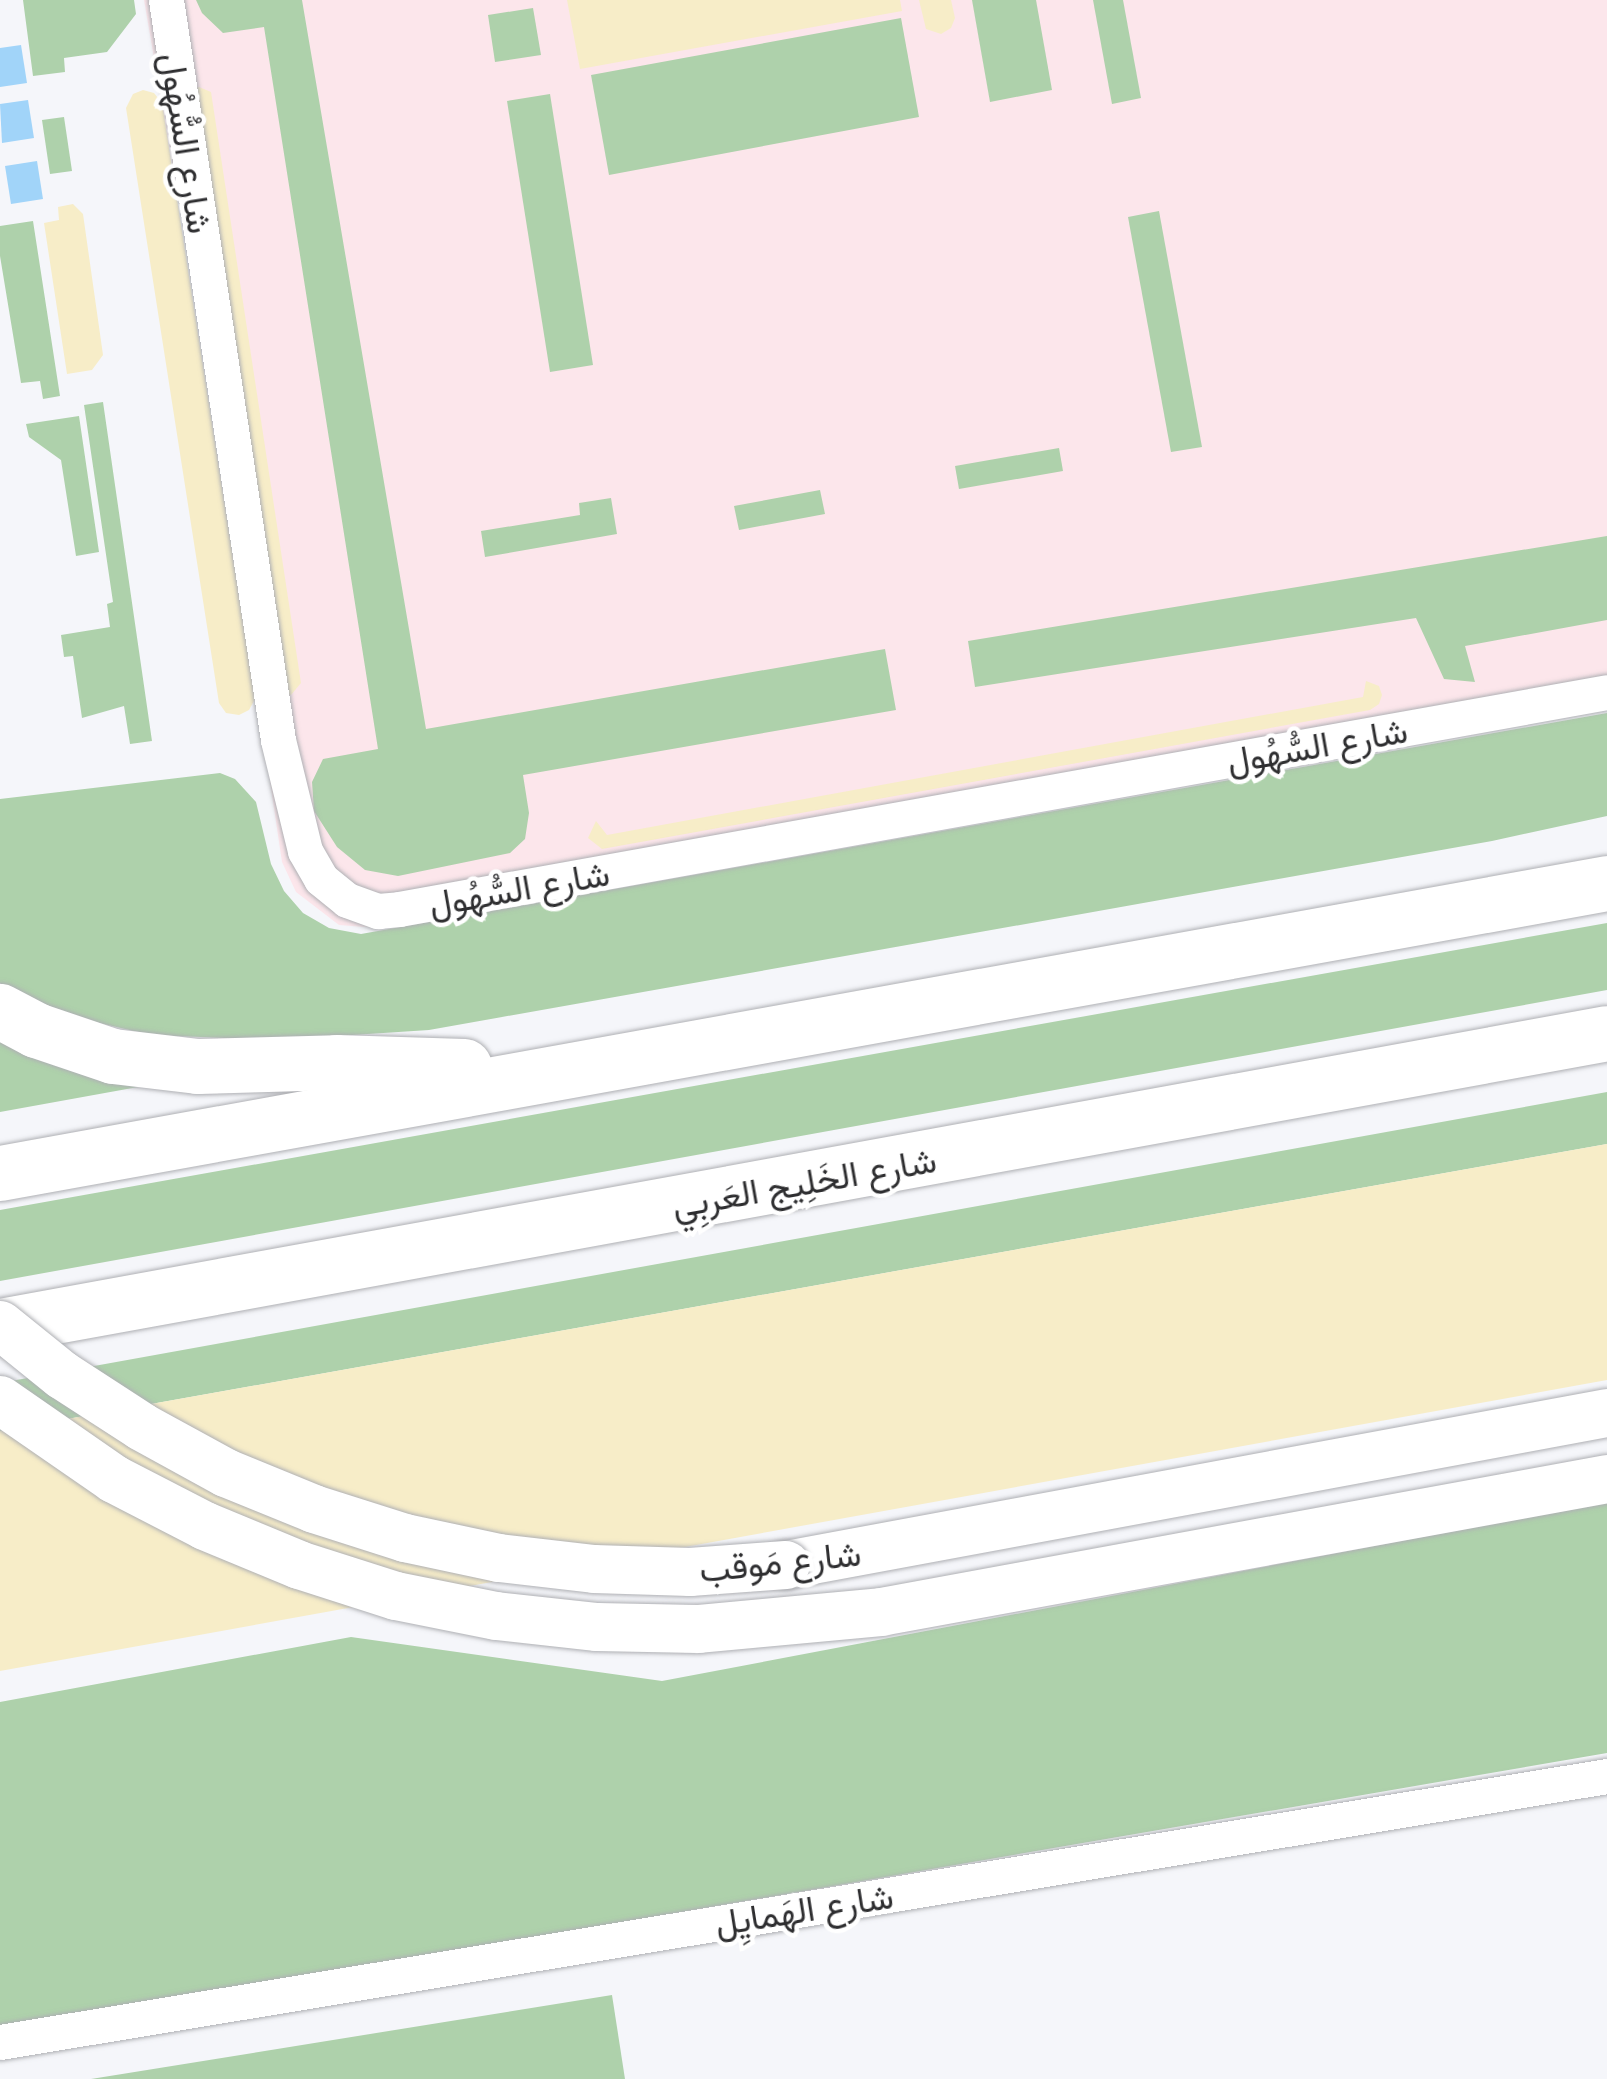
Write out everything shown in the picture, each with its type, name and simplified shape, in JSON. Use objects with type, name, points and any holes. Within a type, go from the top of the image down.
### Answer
[{"type":"highway","points":[[1484,904],[1607,860]]},
{"type":"highway","points":[[0,1173],[1607,883]]},
{"type":"highway","points":[[0,1011],[36,1030],[113,1056],[197,1066],[336,1062],[577,1069]]},
{"type":"highway","name":"شارع الخَلِيج العَربِي","points":[[0,1326],[1131,1123],[1607,1033]]},
{"type":"highway","points":[[1131,1123],[1209,1124],[1607,1064]]},
{"type":"main road","name":"شارع مَوقب","points":[[0,1326],[62,1375],[142,1428],[226,1473],[314,1509],[405,1538],[499,1558],[594,1569],[690,1572],[786,1565],[1607,1413]]},
{"type":"main road","name":"شارع مَوقب","points":[[0,1400],[114,1479],[205,1526],[299,1566],[396,1596],[496,1616],[597,1627],[699,1629],[881,1612],[1607,1479]]},
{"type":"street","name":"شارع السُّهُول","points":[[166,0],[278,740],[305,851],[322,879],[347,900],[378,911],[399,909],[1607,692]]},
{"type":"street","name":"شارع الهَمايِل","points":[[0,2042],[1607,1776]]},
{"type":"shaded area","points":[[144,0],[1607,0],[1607,705],[364,927],[339,925],[296,892],[282,862],[214,406]]},
{"type":"green space","points":[[23,0],[134,0],[136,14],[107,52],[64,58],[65,72],[33,76]]},
{"type":"green space","points":[[196,0],[302,0],[426,729],[885,649],[896,710],[523,775],[529,813],[525,839],[510,853],[398,876],[365,870],[337,847],[314,811],[312,782],[323,759],[378,749],[264,27],[223,33],[202,13]]},
{"type":"green space","points":[[972,0],[1036,0],[1052,90],[990,102]]},
{"type":"green space","points":[[1093,0],[1123,0],[1141,98],[1112,104]]},
{"type":"green space","points":[[533,8],[541,55],[495,62],[488,15]]},
{"type":"green space","points":[[901,18],[919,117],[609,175],[591,75]]},
{"type":"green space","points":[[550,94],[593,365],[550,372],[507,101]]},
{"type":"green space","points":[[64,117],[72,171],[50,174],[42,120]]},
{"type":"green space","points":[[1159,211],[1202,447],[1171,452],[1128,217]]},
{"type":"green space","points":[[33,221],[60,396],[43,399],[40,381],[21,383],[0,256],[0,226]]},
{"type":"green space","points":[[103,402],[152,741],[130,744],[124,706],[82,718],[73,656],[64,657],[61,635],[110,627],[107,604],[113,602],[84,405]]},
{"type":"green space","points":[[79,416],[99,552],[76,556],[61,460],[29,437],[26,424]]},
{"type":"green space","points":[[1059,448],[1063,471],[959,489],[955,466]]},
{"type":"green space","points":[[820,490],[825,514],[739,530],[734,506]]},
{"type":"green space","points":[[611,498],[617,534],[485,557],[481,531],[580,515],[579,503]]},
{"type":"green space","points":[[1607,536],[1607,620],[1465,646],[1475,682],[1444,679],[1416,618],[975,687],[968,641]]},
{"type":"green space","points":[[1607,713],[1607,816],[1492,841],[429,1030],[276,1040],[151,1035],[39,1009],[0,983],[0,799],[220,773],[235,779],[256,802],[271,864],[284,891],[303,913],[329,928],[361,934]]},
{"type":"green space","points":[[1607,923],[1607,990],[0,1281],[0,1210]]},
{"type":"green space","points":[[0,1029],[160,1083],[0,1112]]},
{"type":"green space","points":[[1607,1092],[1607,1144],[0,1431],[0,1383]]},
{"type":"green space","points":[[1607,1502],[1607,1753],[0,2029],[0,1702],[351,1637],[662,1681]]},
{"type":"green space","points":[[612,1995],[625,2079],[91,2079]]},
{"type":"sand","points":[[567,0],[900,0],[902,11],[580,69]]},
{"type":"sand","points":[[919,0],[951,0],[955,18],[951,28],[941,34],[926,29]]},
{"type":"sand","points":[[199,87],[211,92],[301,683],[291,695],[284,693],[193,90]]},
{"type":"sand","points":[[143,90],[154,93],[162,103],[255,699],[249,710],[239,715],[226,713],[219,703],[126,108],[133,94]]},
{"type":"sand","points":[[73,204],[83,214],[103,355],[92,370],[67,374],[44,223],[59,220],[58,207]]},
{"type":"sand","points":[[1366,681],[1379,686],[1382,695],[1379,704],[1370,710],[602,849],[588,838],[596,821],[607,835],[1363,697]]},
{"type":"sand","points":[[1607,1144],[1607,1380],[0,1671],[0,1431]]},
{"type":"water","points":[[21,45],[27,83],[0,87],[0,48]]},
{"type":"water","points":[[28,100],[34,138],[2,143],[0,104]]},
{"type":"water","points":[[37,161],[43,199],[11,204],[5,166]]}]
